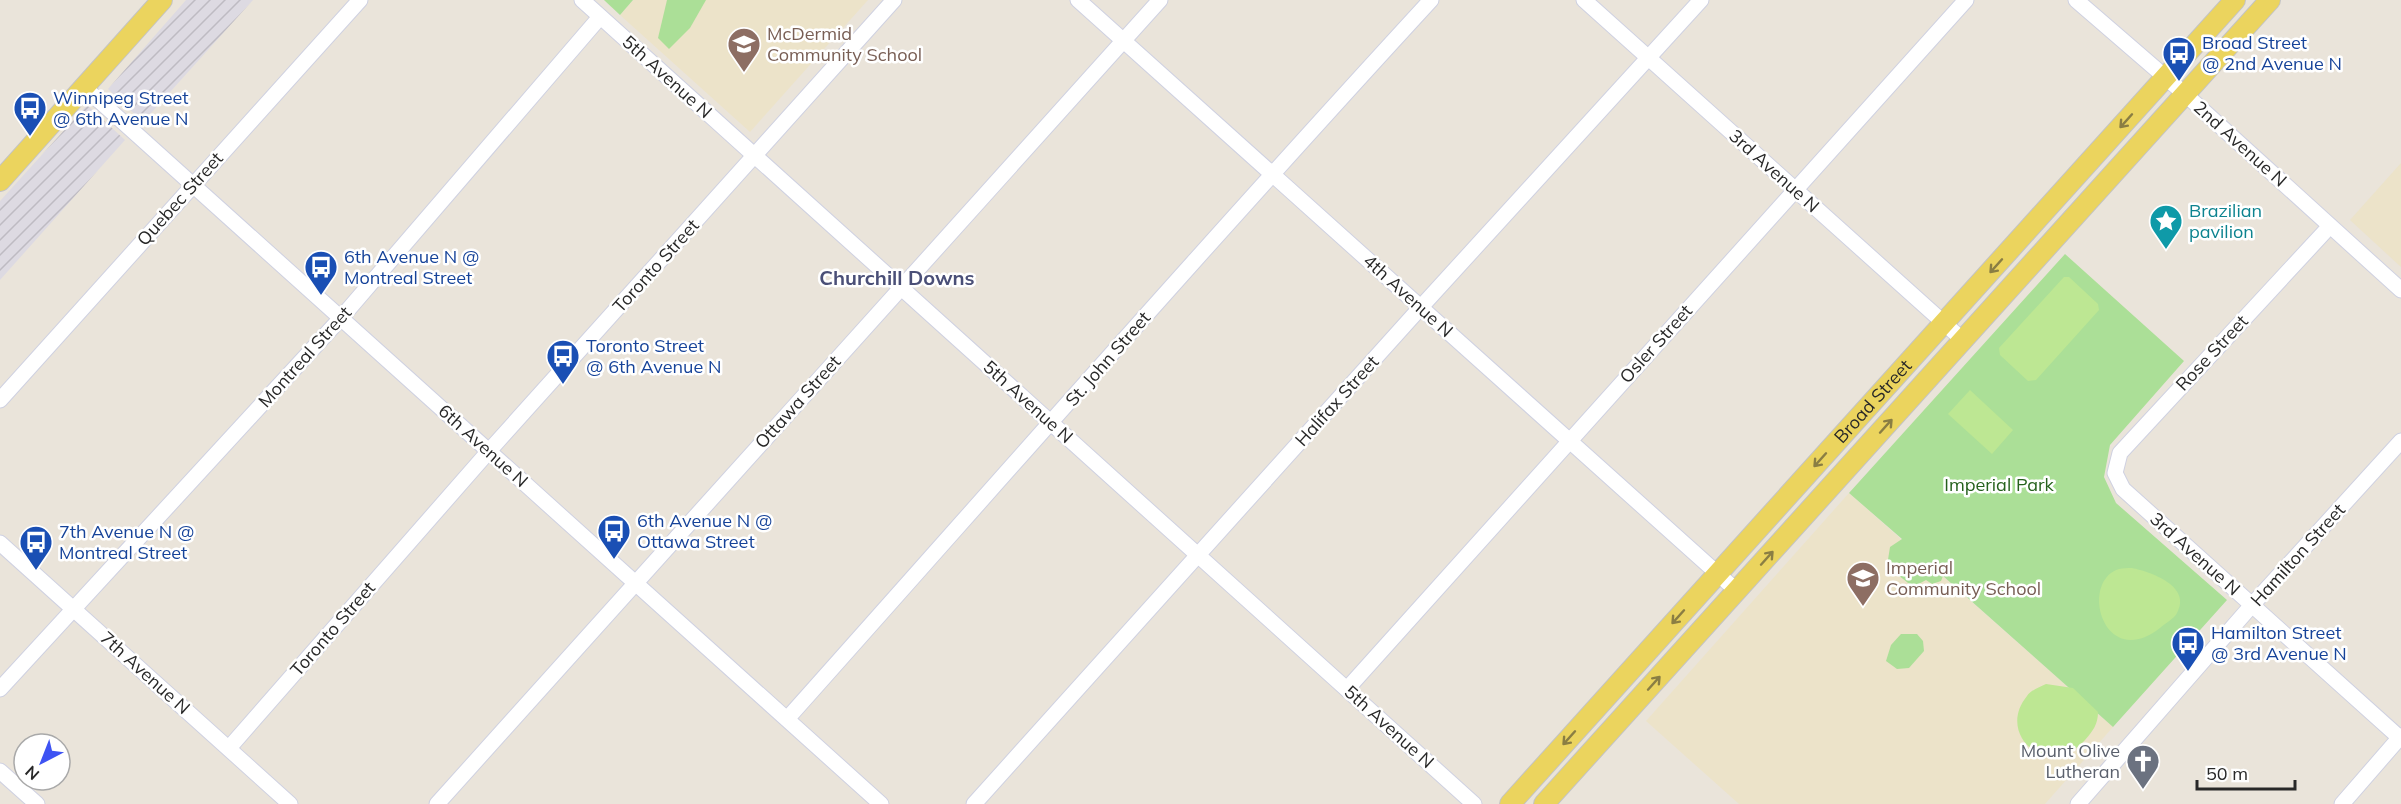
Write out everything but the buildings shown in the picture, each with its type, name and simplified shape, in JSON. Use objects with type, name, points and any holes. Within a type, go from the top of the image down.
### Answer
[{"type":"main road","points":[[0,181],[162,0]]},
{"type":"main road","name":"Broad Street","points":[[1510,804],[2235,0]]},
{"type":"main road","name":"Broad Street","points":[[1544,804],[2270,0]]},
{"type":"street","name":"Quebec Street","points":[[0,400],[360,0]]},
{"type":"street","name":"5th Avenue N","points":[[582,0],[1474,804]]},
{"type":"street","name":"Toronto Street","points":[[229,748],[489,452],[894,0]]},
{"type":"street","name":"4th Avenue N","points":[[1078,0],[1737,591]]},
{"type":"street","name":"Ottawa Street","points":[[437,804],[1161,0]]},
{"type":"street","name":"St. John Street","points":[[786,719],[1052,423],[1271,173],[1431,0]]},
{"type":"street","name":"3rd Avenue N","points":[[1584,0],[1964,341]]},
{"type":"street","name":"Halifax Street","points":[[974,804],[1701,0]]},
{"type":"street","name":"Osler Street","points":[[1347,689],[1966,0]]},
{"type":"street","name":"2nd Avenue N","points":[[2076,0],[2186,95],[2401,290]]},
{"type":"street","name":"Montreal Street","points":[[0,689],[341,318],[600,16]]},
{"type":"street","name":"6th Avenue N","points":[[84,87],[881,804]]},
{"type":"street","name":"Rose Street","points":[[2123,489],[2115,473],[2120,453],[2330,226]]},
{"type":"street","name":"Hamilton Street","points":[[2078,804],[2252,605],[2401,441]]},
{"type":"street","name":"3rd Avenue N","points":[[2123,489],[2401,738]]},
{"type":"street","name":"7th Avenue N","points":[[0,543],[290,804]]},
{"type":"street","points":[[2342,804],[2401,738]]},
{"type":"street","points":[[0,771],[37,804]]},
{"type":"shaded area","points":[[186,0],[253,0],[143,122],[108,89]]},
{"type":"shaded area","name":"McDermid Community School","points":[[633,0],[868,0],[750,132],[620,15]]},
{"type":"shaded area","points":[[87,105],[125,140],[0,280],[0,201]]},
{"type":"shaded area","points":[[2401,163],[2401,267],[2350,220]]},
{"type":"shaded area","name":"Imperial Community School","points":[[1849,493],[2113,727],[2045,804],[1739,804],[1646,721]]},
{"type":"green space","points":[[604,0],[633,0],[620,15]]},
{"type":"green space","points":[[667,0],[706,0],[690,28],[669,49],[658,38]]},
{"type":"green space","name":"Imperial Park","points":[[2065,254],[2184,361],[2110,445],[2104,477],[2116,503],[2227,600],[2113,727],[1943,576],[1941,581],[1932,584],[1926,580],[1913,587],[1887,566],[1890,547],[1902,539],[1849,493]]},
{"type":"green space","points":[[2064,277],[2069,277],[2098,304],[2099,310],[2036,380],[2028,381],[2000,355],[1999,348]]},
{"type":"green space","points":[[1970,390],[2013,430],[1992,454],[1948,414]]},
{"type":"green space","points":[[2132,568],[2167,582],[2179,595],[2180,603],[2176,615],[2160,628],[2140,639],[2124,639],[2111,632],[2103,620],[2099,605],[2101,589],[2107,577],[2119,569]]},
{"type":"green space","points":[[1901,634],[1917,634],[1923,641],[1924,651],[1909,668],[1897,669],[1886,661],[1891,645]]},
{"type":"green space","points":[[2046,684],[2073,688],[2098,712],[2094,727],[2085,740],[2071,751],[2056,756],[2042,754],[2030,748],[2022,738],[2018,725],[2019,711],[2027,696],[2033,690]]},
{"type":"place","name":"McDermid Community School","points":[[744,73]]},
{"type":"place","name":"Broad Street @ 2nd Avenue N","points":[[2179,82]]},
{"type":"place","name":"Winnipeg Street @ 6th Avenue N","points":[[30,137]]},
{"type":"place","name":"Brazilian pavilion","points":[[2166,250]]},
{"type":"place","name":"6th Avenue N @ Montreal Street","points":[[321,296]]},
{"type":"place","name":"Toronto Street @ 6th Avenue N","points":[[563,385]]},
{"type":"place","name":"6th Avenue N @ Ottawa Street","points":[[614,560]]},
{"type":"place","name":"7th Avenue N @ Montreal Street","points":[[36,571]]},
{"type":"place","name":"Imperial Community School","points":[[1863,607]]},
{"type":"place","name":"Hamilton Street @ 3rd Avenue N","points":[[2188,672]]},
{"type":"place","name":"Mount Olive Lutheran","points":[[2143,790]]},
{"type":"district","name":"Churchill Downs","points":[[897,278]]}]
